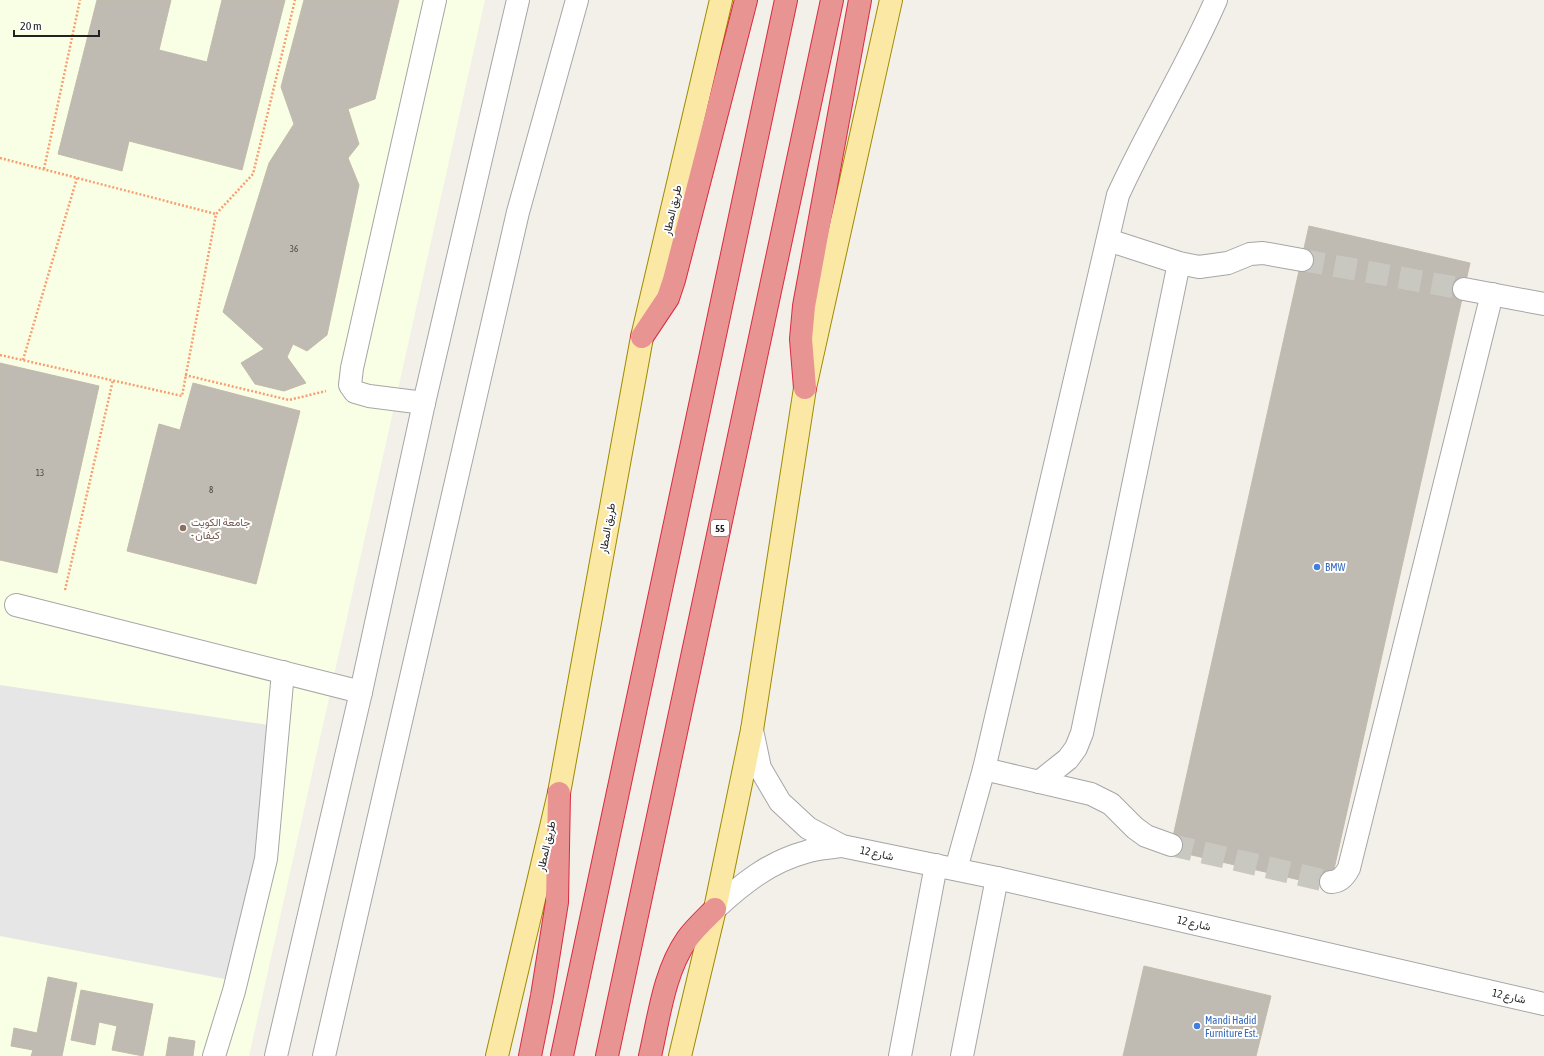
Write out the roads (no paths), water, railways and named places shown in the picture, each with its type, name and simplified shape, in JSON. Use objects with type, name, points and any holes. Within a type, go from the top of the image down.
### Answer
[{"type":"highway","points":[[642,337],[668,298],[674,280],[746,0]]},
{"type":"highway","points":[[562,1056],[786,0]]},
{"type":"highway","name":"55","points":[[607,1056],[832,0]]},
{"type":"highway","points":[[805,388],[801,339],[804,306],[860,0]]},
{"type":"highway","points":[[530,1056],[542,996],[557,902],[559,793]]},
{"type":"highway","points":[[650,1056],[670,972],[678,954],[688,938],[715,909]]},
{"type":"main road","name":"طريق المطار","points":[[497,1056],[559,793],[642,337],[721,0]]},
{"type":"main road","points":[[680,1056],[715,909],[752,730],[805,388],[891,0]]},
{"type":"street","points":[[424,403],[369,396],[355,392],[350,385],[353,360],[435,0]]},
{"type":"street","points":[[276,1056],[361,692],[424,403],[518,0]]},
{"type":"street","points":[[324,1056],[518,212],[577,0]]},
{"type":"street","points":[[900,1056],[946,867],[984,769],[1118,195],[1132,164],[1202,32],[1216,0]]},
{"type":"street","points":[[1108,240],[1179,263],[1199,267],[1216,266],[1250,254],[1263,253],[1302,260]]},
{"type":"street","points":[[1039,782],[1068,759],[1076,748],[1082,733],[1179,263]]},
{"type":"street","points":[[1464,289],[1544,304]]},
{"type":"street","points":[[1331,882],[1341,879],[1349,868],[1492,294]]},
{"type":"street","points":[[16,605],[361,692]]},
{"type":"street","points":[[214,1056],[234,992],[266,859],[283,672]]},
{"type":"street","name":"شارع 12","points":[[752,730],[760,768],[780,802],[808,828],[842,846],[997,878],[1544,1004]]},
{"type":"street","points":[[984,769],[1091,794],[1101,798],[1119,811],[1135,828],[1146,836],[1171,845]]},
{"type":"street","name":"شارع 12","points":[[715,909],[741,886],[771,865],[806,852],[842,846]]},
{"type":"street","points":[[962,1056],[997,878]]},
{"type":"tunnel","points":[[1302,260],[1464,289]]},
{"type":"tunnel","points":[[1171,845],[1331,882]]},
{"type":"place","name":"جامعة الكويت - كيفان","points":[[183,528]]},
{"type":"place","name":"BMW","points":[[1317,567]]},
{"type":"place","name":"Mandi Hadid Furniture Est.","points":[[1197,1026]]}]
